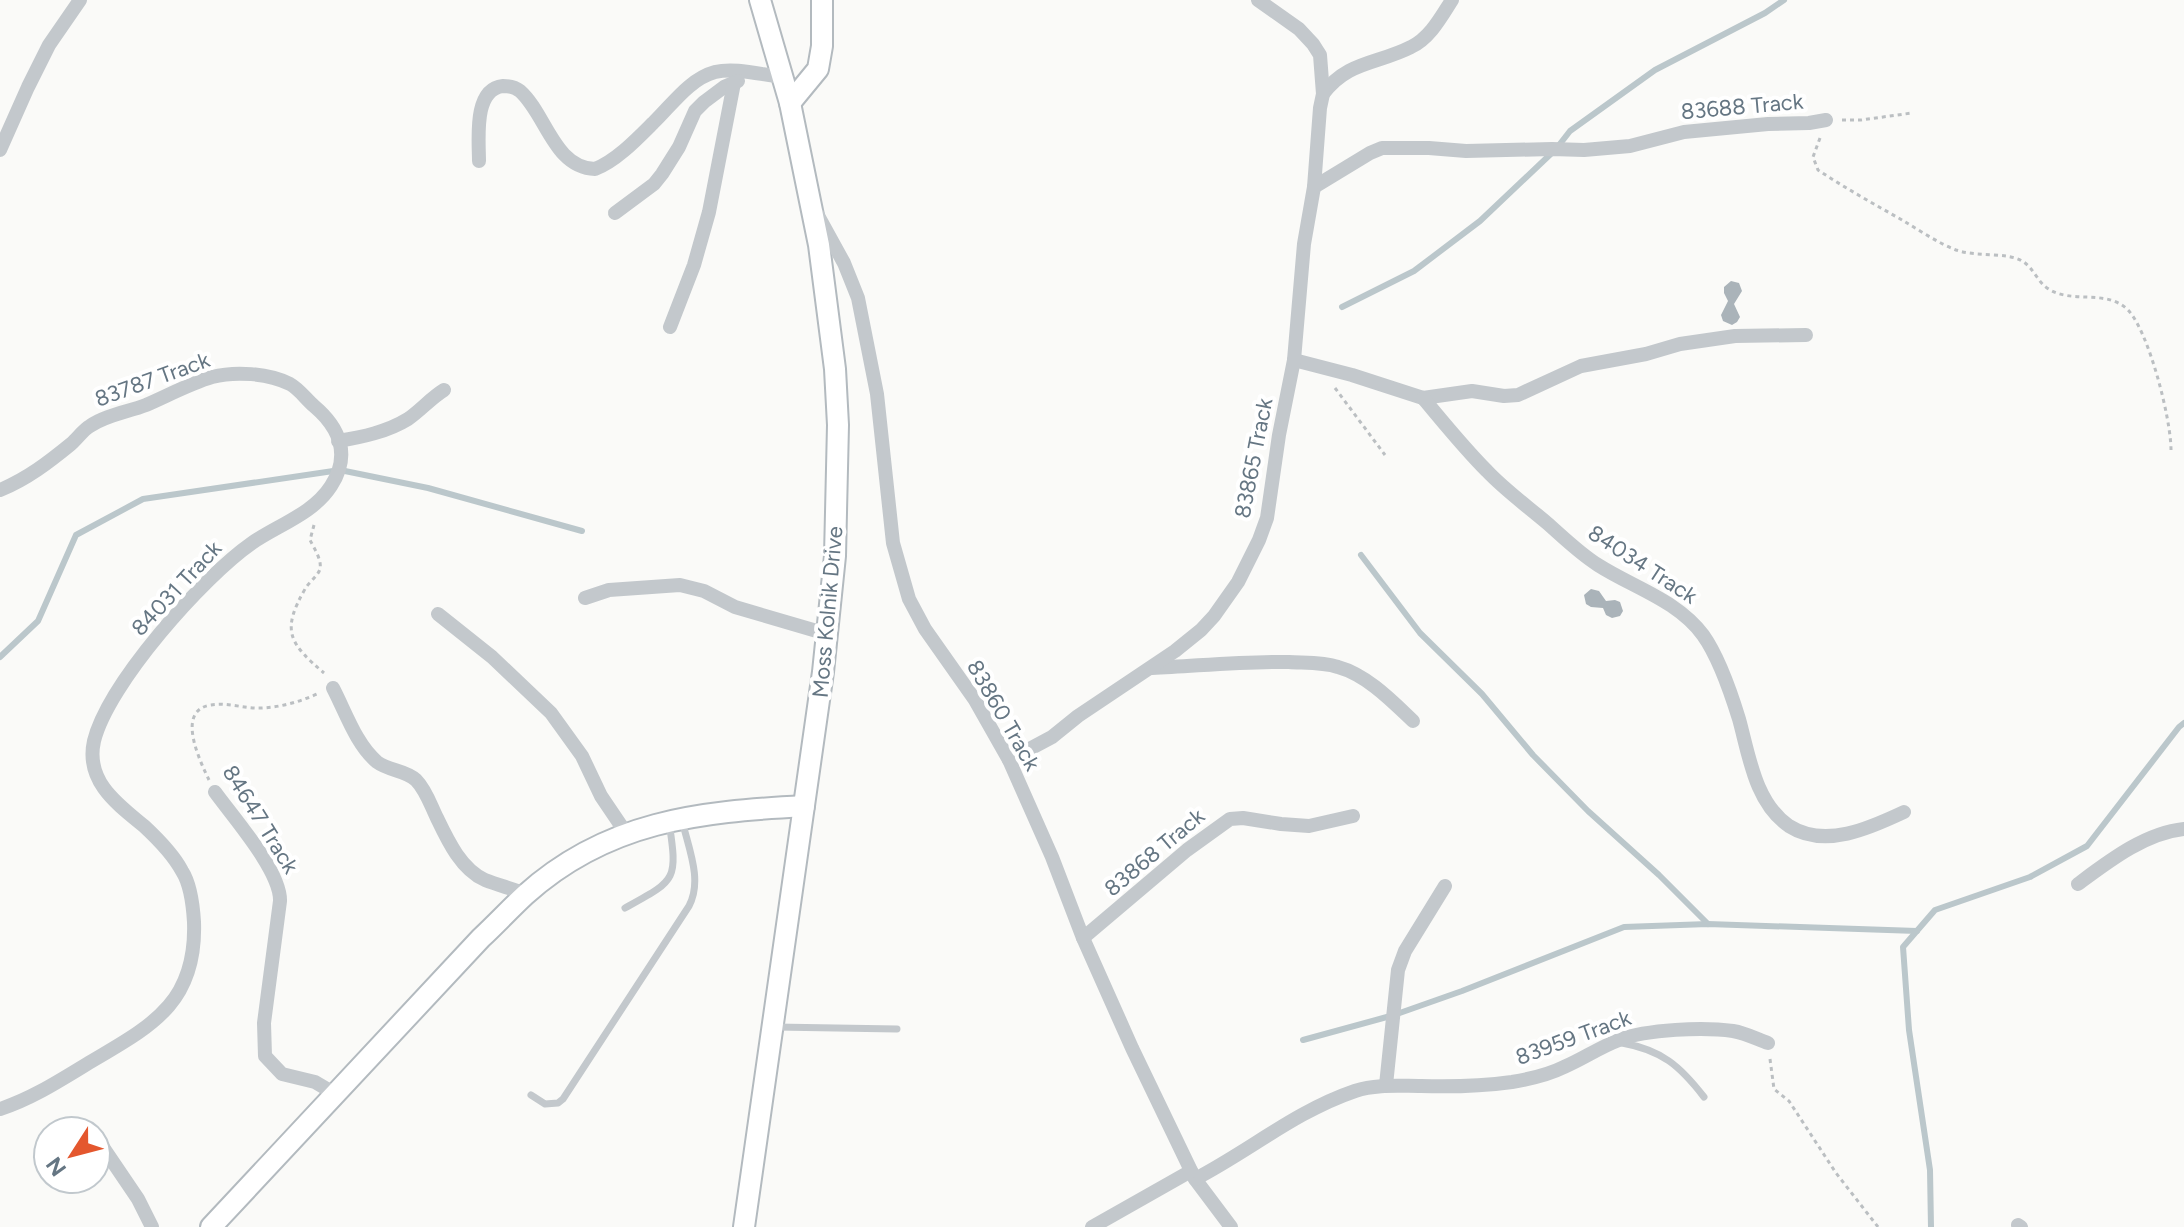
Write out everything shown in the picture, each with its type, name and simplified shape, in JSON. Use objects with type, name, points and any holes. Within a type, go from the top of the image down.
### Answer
[{"type":"main road","name":"Moss Kolnik Drive","points":[[744,1227],[827,634],[835,556],[838,425],[835,369],[819,245],[790,103],[760,0]]},
{"type":"main road","points":[[790,103],[818,69],[822,46],[822,0]]},
{"type":"main road","points":[[211,1227],[481,938],[526,894],[590,849],[626,833],[675,819],[737,809],[804,806]]},
{"type":"street","points":[[0,150],[49,45],[80,0]]},
{"type":"street","name":"83865 Track","points":[[1009,760],[1052,737],[1188,641],[1214,616],[1238,582],[1267,518],[1294,360],[1304,244],[1314,187],[1323,94],[1320,55],[1313,44],[1299,29],[1258,0]]},
{"type":"street","points":[[1323,94],[1334,80],[1356,66],[1420,42],[1452,0]]},
{"type":"street","points":[[479,161],[481,108],[484,99],[496,87],[507,85],[516,88],[563,153],[579,166],[595,169],[617,155],[653,124],[678,96],[715,72],[782,77]]},
{"type":"street","points":[[615,213],[654,184],[662,174],[679,147],[695,111],[704,102],[752,74]]},
{"type":"street","points":[[670,327],[694,265],[709,212],[734,83]]},
{"type":"street","name":"83688 Track","points":[[1314,187],[1382,148],[1584,150],[1630,146],[1684,132],[1826,120]]},
{"type":"street","name":"83860 Track","points":[[811,203],[844,263],[858,298],[877,394],[893,543],[909,599],[925,629],[975,700],[1009,760],[1052,857],[1083,938],[1193,1175],[1231,1227]]},
{"type":"street","points":[[1294,360],[1423,398],[1472,391],[1504,396],[1518,395],[1581,366],[1680,344],[1735,336],[1806,335]]},
{"type":"street","name":"83787 Track","points":[[0,490],[46,465],[90,426],[213,377],[253,374],[292,385],[334,426],[338,441]]},
{"type":"street","points":[[317,502],[340,470],[338,441],[364,437],[408,419],[444,390]]},
{"type":"street","name":"84034 Track","points":[[1423,398],[1487,471],[1576,548],[1598,565],[1666,602],[1696,627],[1705,639],[1731,698],[1751,768],[1770,806],[1784,822],[1799,831],[1827,836],[1872,827],[1904,812]]},
{"type":"street","name":"84031 Track","points":[[0,1109],[54,1084],[143,1032],[175,998],[186,974],[193,942],[193,908],[189,886],[185,874],[165,848],[118,805],[98,780],[93,763],[94,742],[105,715],[127,678],[152,643],[201,587],[230,559],[317,502]]},
{"type":"street","points":[[585,598],[609,590],[680,585],[704,591],[735,607],[827,634]]},
{"type":"street","points":[[438,614],[492,657],[551,713],[582,756],[601,796],[626,833]]},
{"type":"street","points":[[1150,668],[1254,661],[1339,667],[1362,678],[1413,721]]},
{"type":"street","points":[[333,688],[359,739],[371,755],[380,764],[417,781],[445,836],[469,868],[487,881],[526,894]]},
{"type":"street","name":"84647 Track","points":[[215,792],[264,859],[280,895],[264,1023],[265,1056],[282,1074],[309,1080],[337,1095]]},
{"type":"street","name":"83868 Track","points":[[1083,938],[1187,850],[1230,819],[1309,826],[1353,816]]},
{"type":"street","points":[[2078,884],[2154,836],[2184,829]]},
{"type":"street","points":[[1386,1085],[1398,970],[1405,951],[1445,886]]},
{"type":"street","name":"83959 Track","points":[[1092,1227],[1193,1175],[1232,1160],[1297,1117],[1367,1087],[1472,1086],[1536,1077],[1637,1035],[1698,1030],[1734,1031],[1768,1043]]},
{"type":"street","points":[[112,1161],[138,1199],[152,1227]]},
{"type":"lane","points":[[625,908],[665,884],[671,875],[675,860],[675,819]]},
{"type":"lane","points":[[531,1095],[545,1104],[558,1103],[563,1099],[693,899],[695,874],[675,819]]},
{"type":"lane","points":[[772,1027],[897,1029]]},
{"type":"lane","points":[[1615,1042],[1655,1052],[1687,1075],[1704,1097]]},
{"type":"path","points":[[1826,120],[1861,120],[1912,113]]},
{"type":"path","name":"83688 Track","points":[[1826,120],[1813,157],[1818,170],[1824,175],[1957,251],[2022,260],[2046,288],[2064,295],[2112,299],[2128,311],[2154,367],[2171,434],[2171,450]]},
{"type":"path","points":[[1312,365],[1337,390],[1385,455]]},
{"type":"path","points":[[317,502],[310,540],[320,562],[320,571],[308,584],[295,608],[290,627],[303,655],[337,684],[333,688]]},
{"type":"path","name":"84647 Track","points":[[215,792],[199,758],[191,727],[197,712],[210,704],[280,707],[333,688]]},
{"type":"path","points":[[1768,1043],[1774,1089],[1789,1101],[1836,1173],[1878,1227]]},
{"type":"building","points":[[1731,281],[1739,283],[1742,291],[1734,304],[1740,317],[1732,325],[1723,321],[1721,315],[1728,301],[1724,287]]},
{"type":"building","points":[[1591,589],[1599,591],[1606,601],[1620,602],[1623,611],[1620,616],[1612,618],[1606,615],[1603,608],[1586,604],[1584,595]]},
{"type":"waterway","points":[[1342,307],[1414,271],[1480,221],[1556,149],[1570,131],[1655,70],[1784,0]]},
{"type":"waterway","points":[[0,657],[38,621],[76,535],[143,499],[340,470],[428,488],[582,531]]},
{"type":"waterway","points":[[1361,555],[1420,633],[1482,694],[1533,755],[1708,924]]},
{"type":"waterway","points":[[1931,1227],[1930,1170],[1909,1030],[1903,947],[1935,910],[2030,877],[2087,846],[2184,723]]},
{"type":"waterway","points":[[1303,1040],[1394,1015],[1624,927],[1708,924],[1917,931]]}]
